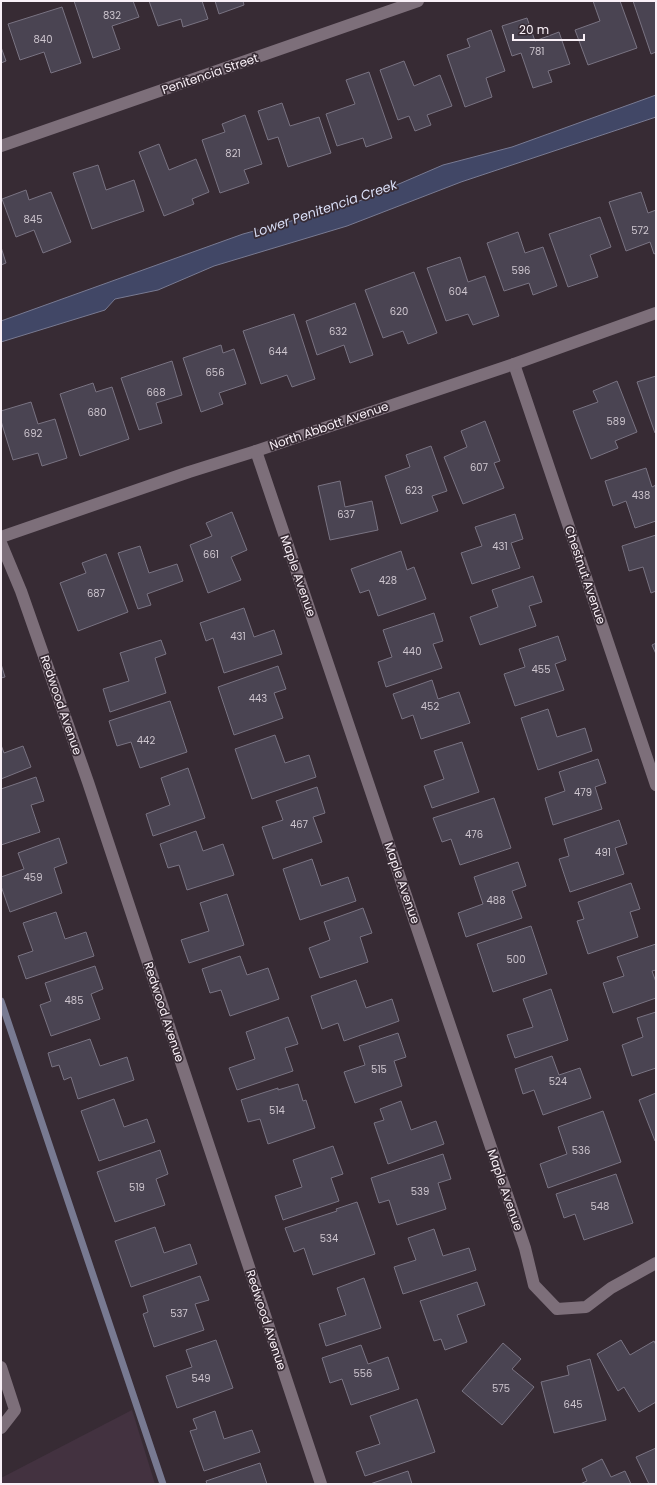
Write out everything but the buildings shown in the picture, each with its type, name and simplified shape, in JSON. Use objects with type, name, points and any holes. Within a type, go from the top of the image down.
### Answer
[{"type":"street","name":"Penitencia Street","points":[[1,146],[418,1]]},
{"type":"street","name":"North Abbott Avenue","points":[[1,537],[189,472],[256,451],[514,364],[656,313]]},
{"type":"street","name":"Chestnut Avenue","points":[[514,364],[656,785]]},
{"type":"street","name":"Maple Avenue","points":[[256,451],[522,1240],[534,1285],[557,1309],[586,1307],[611,1288],[656,1263]]},
{"type":"street","name":"Redwood Avenue","points":[[1,543],[21,591],[88,782],[321,1484]]},
{"type":"street","points":[[1,1367],[15,1410],[1,1428]]},
{"type":"shaded area","points":[[132,1410],[155,1484],[1,1484],[1,1478]]},
{"type":"water","points":[[656,95],[656,117],[461,182],[347,226],[214,266],[158,290],[115,299],[105,310],[1,342],[1,321],[243,234],[350,205],[443,165],[512,147]]},
{"type":"waterway","points":[[1,1001],[163,1484]]},
{"type":"water label","name":"Lower Penitencia Creek","points":[[325,208]]}]
